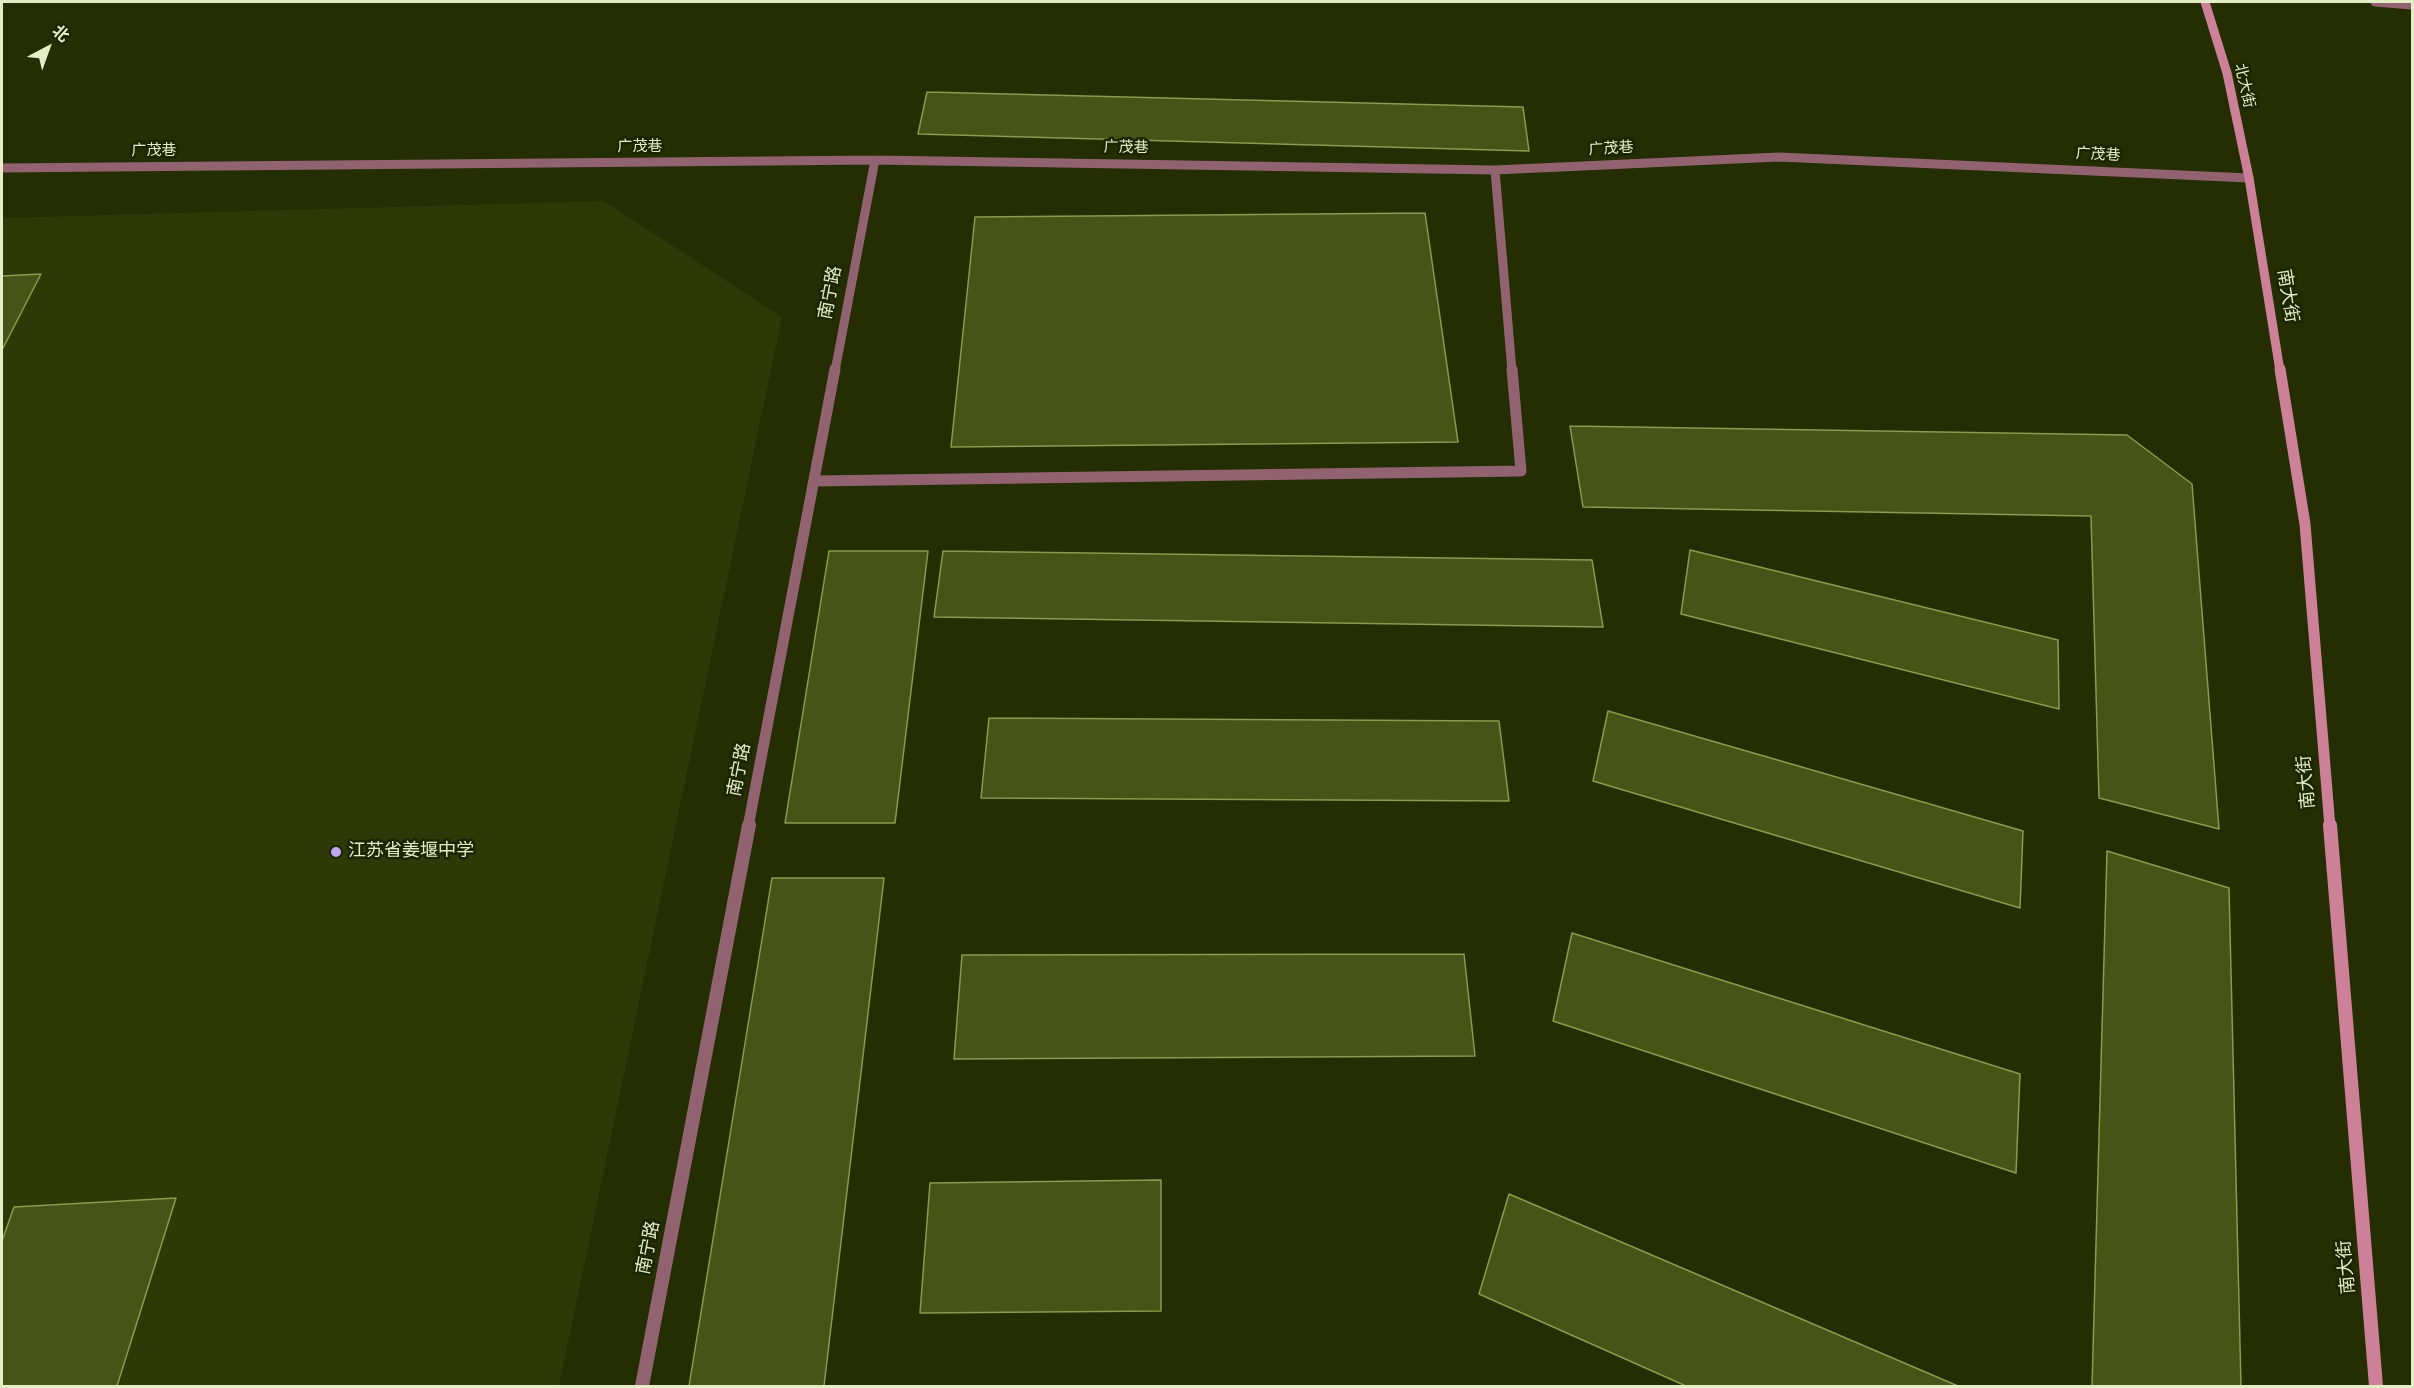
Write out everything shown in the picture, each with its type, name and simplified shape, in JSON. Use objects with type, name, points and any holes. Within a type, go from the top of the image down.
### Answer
[{"type":"street","name":"北大街","points":[[2205,2],[2227,73],[2249,178]]},
{"type":"street","points":[[2375,2],[2412,5]]},
{"type":"street","name":"广茂巷","points":[[2,168],[875,160],[1495,170],[1779,157],[2249,178]]},
{"type":"street","name":"南宁路","points":[[642,1386],[875,160]]},
{"type":"street","points":[[814,481],[1521,471],[1495,170]]},
{"type":"street","name":"南大街","points":[[2249,178],[2305,524],[2376,1386]]},
{"type":"shaded area","name":"江苏省姜堰中学","points":[[604,201],[782,317],[559,1386],[2,1386],[2,218]]},
{"type":"building","points":[[927,92],[1523,107],[1529,151],[918,134]]},
{"type":"building","points":[[1425,213],[1458,442],[951,447],[975,217]]},
{"type":"building","points":[[41,274],[2,350],[2,276]]},
{"type":"building","points":[[1570,426],[2127,435],[2192,484],[2219,829],[2099,798],[2091,516],[1583,507]]},
{"type":"building","points":[[1690,550],[2058,640],[2059,709],[1681,614]]},
{"type":"building","points":[[829,551],[928,551],[895,823],[785,823]]},
{"type":"building","points":[[943,551],[1592,560],[1603,627],[934,617]]},
{"type":"building","points":[[1608,711],[2023,831],[2020,908],[1593,781]]},
{"type":"building","points":[[989,718],[1499,721],[1509,801],[981,798]]},
{"type":"building","points":[[2107,851],[2229,888],[2241,1386],[2092,1386]]},
{"type":"building","points":[[772,878],[884,878],[824,1386],[689,1386]]},
{"type":"building","points":[[1572,933],[2020,1074],[2016,1173],[1553,1021]]},
{"type":"building","points":[[1464,954],[1475,1056],[954,1059],[962,955]]},
{"type":"building","points":[[1161,1180],[1161,1311],[920,1313],[930,1183]]},
{"type":"building","points":[[1509,1194],[1958,1386],[1686,1386],[1479,1294]]},
{"type":"building","points":[[176,1198],[117,1386],[2,1386],[2,1241],[14,1207]]},
{"type":"place","name":"江苏省姜堰中学","points":[[336,852]]}]
